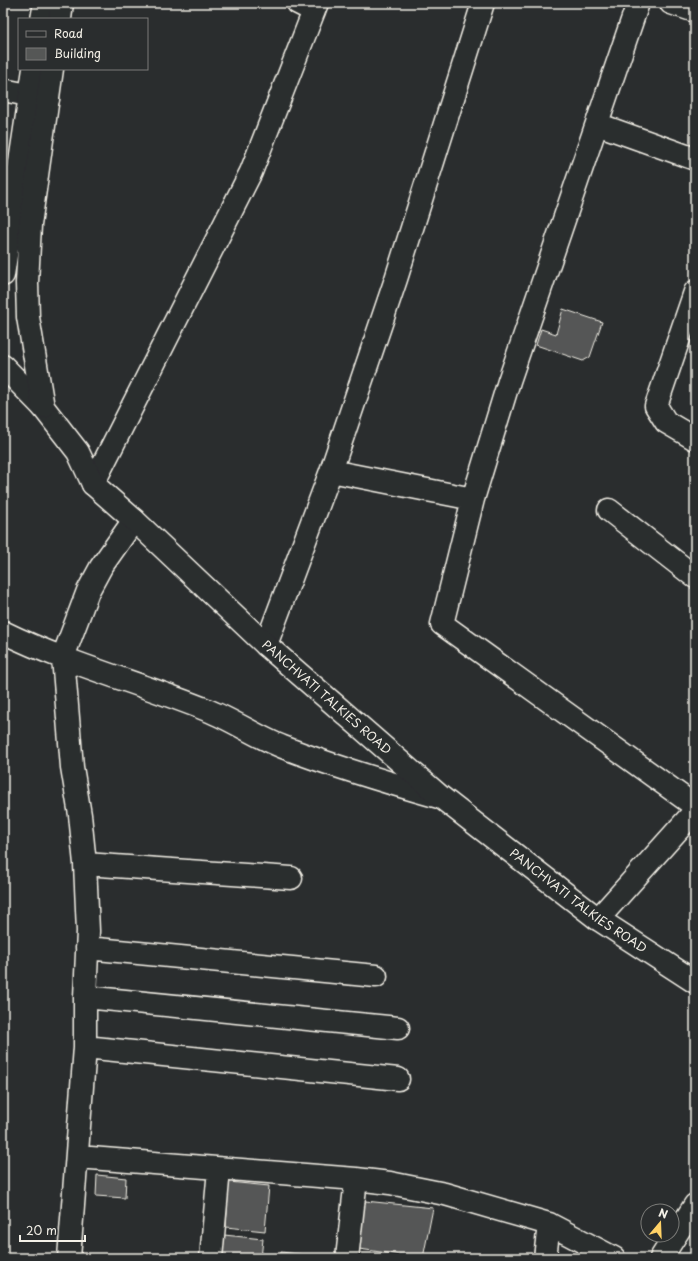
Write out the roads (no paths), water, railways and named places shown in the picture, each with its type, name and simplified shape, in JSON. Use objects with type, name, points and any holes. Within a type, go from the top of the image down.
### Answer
[{"type":"street","points":[[42,18],[45,3]]},
{"type":"street","points":[[60,18],[62,3]]},
{"type":"street","points":[[266,645],[331,471],[396,279],[483,3]]},
{"type":"street","points":[[638,3],[509,381],[473,500],[442,624],[695,806]]},
{"type":"street","points":[[671,3],[695,11]]},
{"type":"street","points":[[94,484],[251,172],[310,6]]},
{"type":"street","points":[[34,70],[39,97],[27,283],[28,317],[43,407]]},
{"type":"street","points":[[3,275],[6,249],[39,97],[52,70]]},
{"type":"street","points":[[3,90],[39,97]]},
{"type":"street","points":[[597,124],[695,159]]},
{"type":"street","points":[[695,292],[656,406],[666,422],[695,439]]},
{"type":"street","name":"PANCHVATI TALKIES ROAD","points":[[3,366],[43,407],[78,452],[94,484],[266,645],[442,798],[598,919],[695,982]]},
{"type":"street","points":[[331,471],[473,500]]},
{"type":"street","points":[[609,510],[695,577]]},
{"type":"street","points":[[70,1258],[85,1047],[85,997],[88,931],[85,864],[80,815],[72,767],[63,657],[88,591],[101,568],[134,520]]},
{"type":"street","points":[[3,632],[63,657],[208,710],[282,747],[376,779],[442,798]]},
{"type":"street","points":[[598,919],[695,811]]},
{"type":"street","points":[[85,864],[292,878]]},
{"type":"street","points":[[87,948],[376,976]]},
{"type":"street","points":[[85,997],[398,1028]]},
{"type":"street","points":[[85,1047],[398,1080]]},
{"type":"street","points":[[78,1157],[390,1183],[445,1194],[549,1224],[614,1258]]},
{"type":"street","points":[[211,1258],[219,1169]]},
{"type":"street","points":[[348,1258],[356,1179]]},
{"type":"street","points":[[661,1258],[695,1205]]},
{"type":"street","points":[[545,1258],[549,1224]]}]
